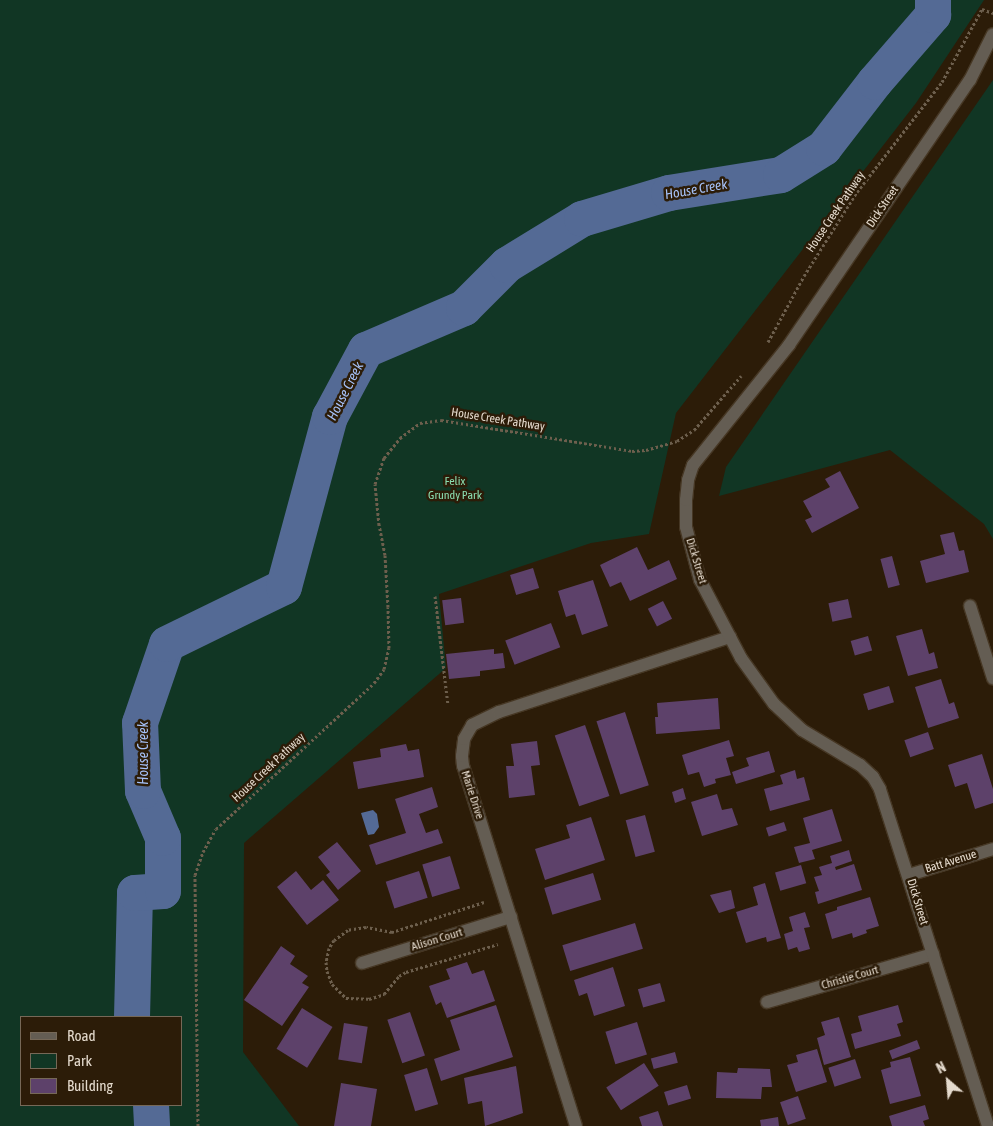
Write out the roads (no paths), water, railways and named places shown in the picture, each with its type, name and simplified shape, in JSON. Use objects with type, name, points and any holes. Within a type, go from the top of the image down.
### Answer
[{"type":"street","name":"Dick Street","points":[[988,1126],[885,801],[873,776],[860,765],[802,730],[774,704],[741,658],[700,580],[686,527],[688,480],[693,466],[789,345],[970,80],[993,34]]},
{"type":"street","points":[[970,606],[993,678]]},
{"type":"street","name":"Marie Drive","points":[[576,1126],[463,766],[464,739],[472,725],[499,712],[730,638]]},
{"type":"street","name":"Batt Avenue","points":[[908,875],[993,850]]},
{"type":"street","name":"Alison Court","points":[[362,963],[511,917]]},
{"type":"street","name":"Christie Court","points":[[767,1002],[933,954]]},
{"type":"water","points":[[373,810],[377,814],[379,827],[374,834],[368,835],[361,813]]},
{"type":"waterway","name":"House Creek","points":[[132,1016],[135,893],[163,891],[163,838],[143,791],[140,723],[167,644],[284,587],[330,417],[366,350],[464,308],[507,265],[582,219],[669,193],[781,175],[824,148],[875,82],[933,15],[933,0]]},
{"type":"waterway","name":"House Creek","points":[[151,1106],[152,1126]]},
{"type":"park label","name":"Felix Grundy Park","points":[[455,489]]}]
